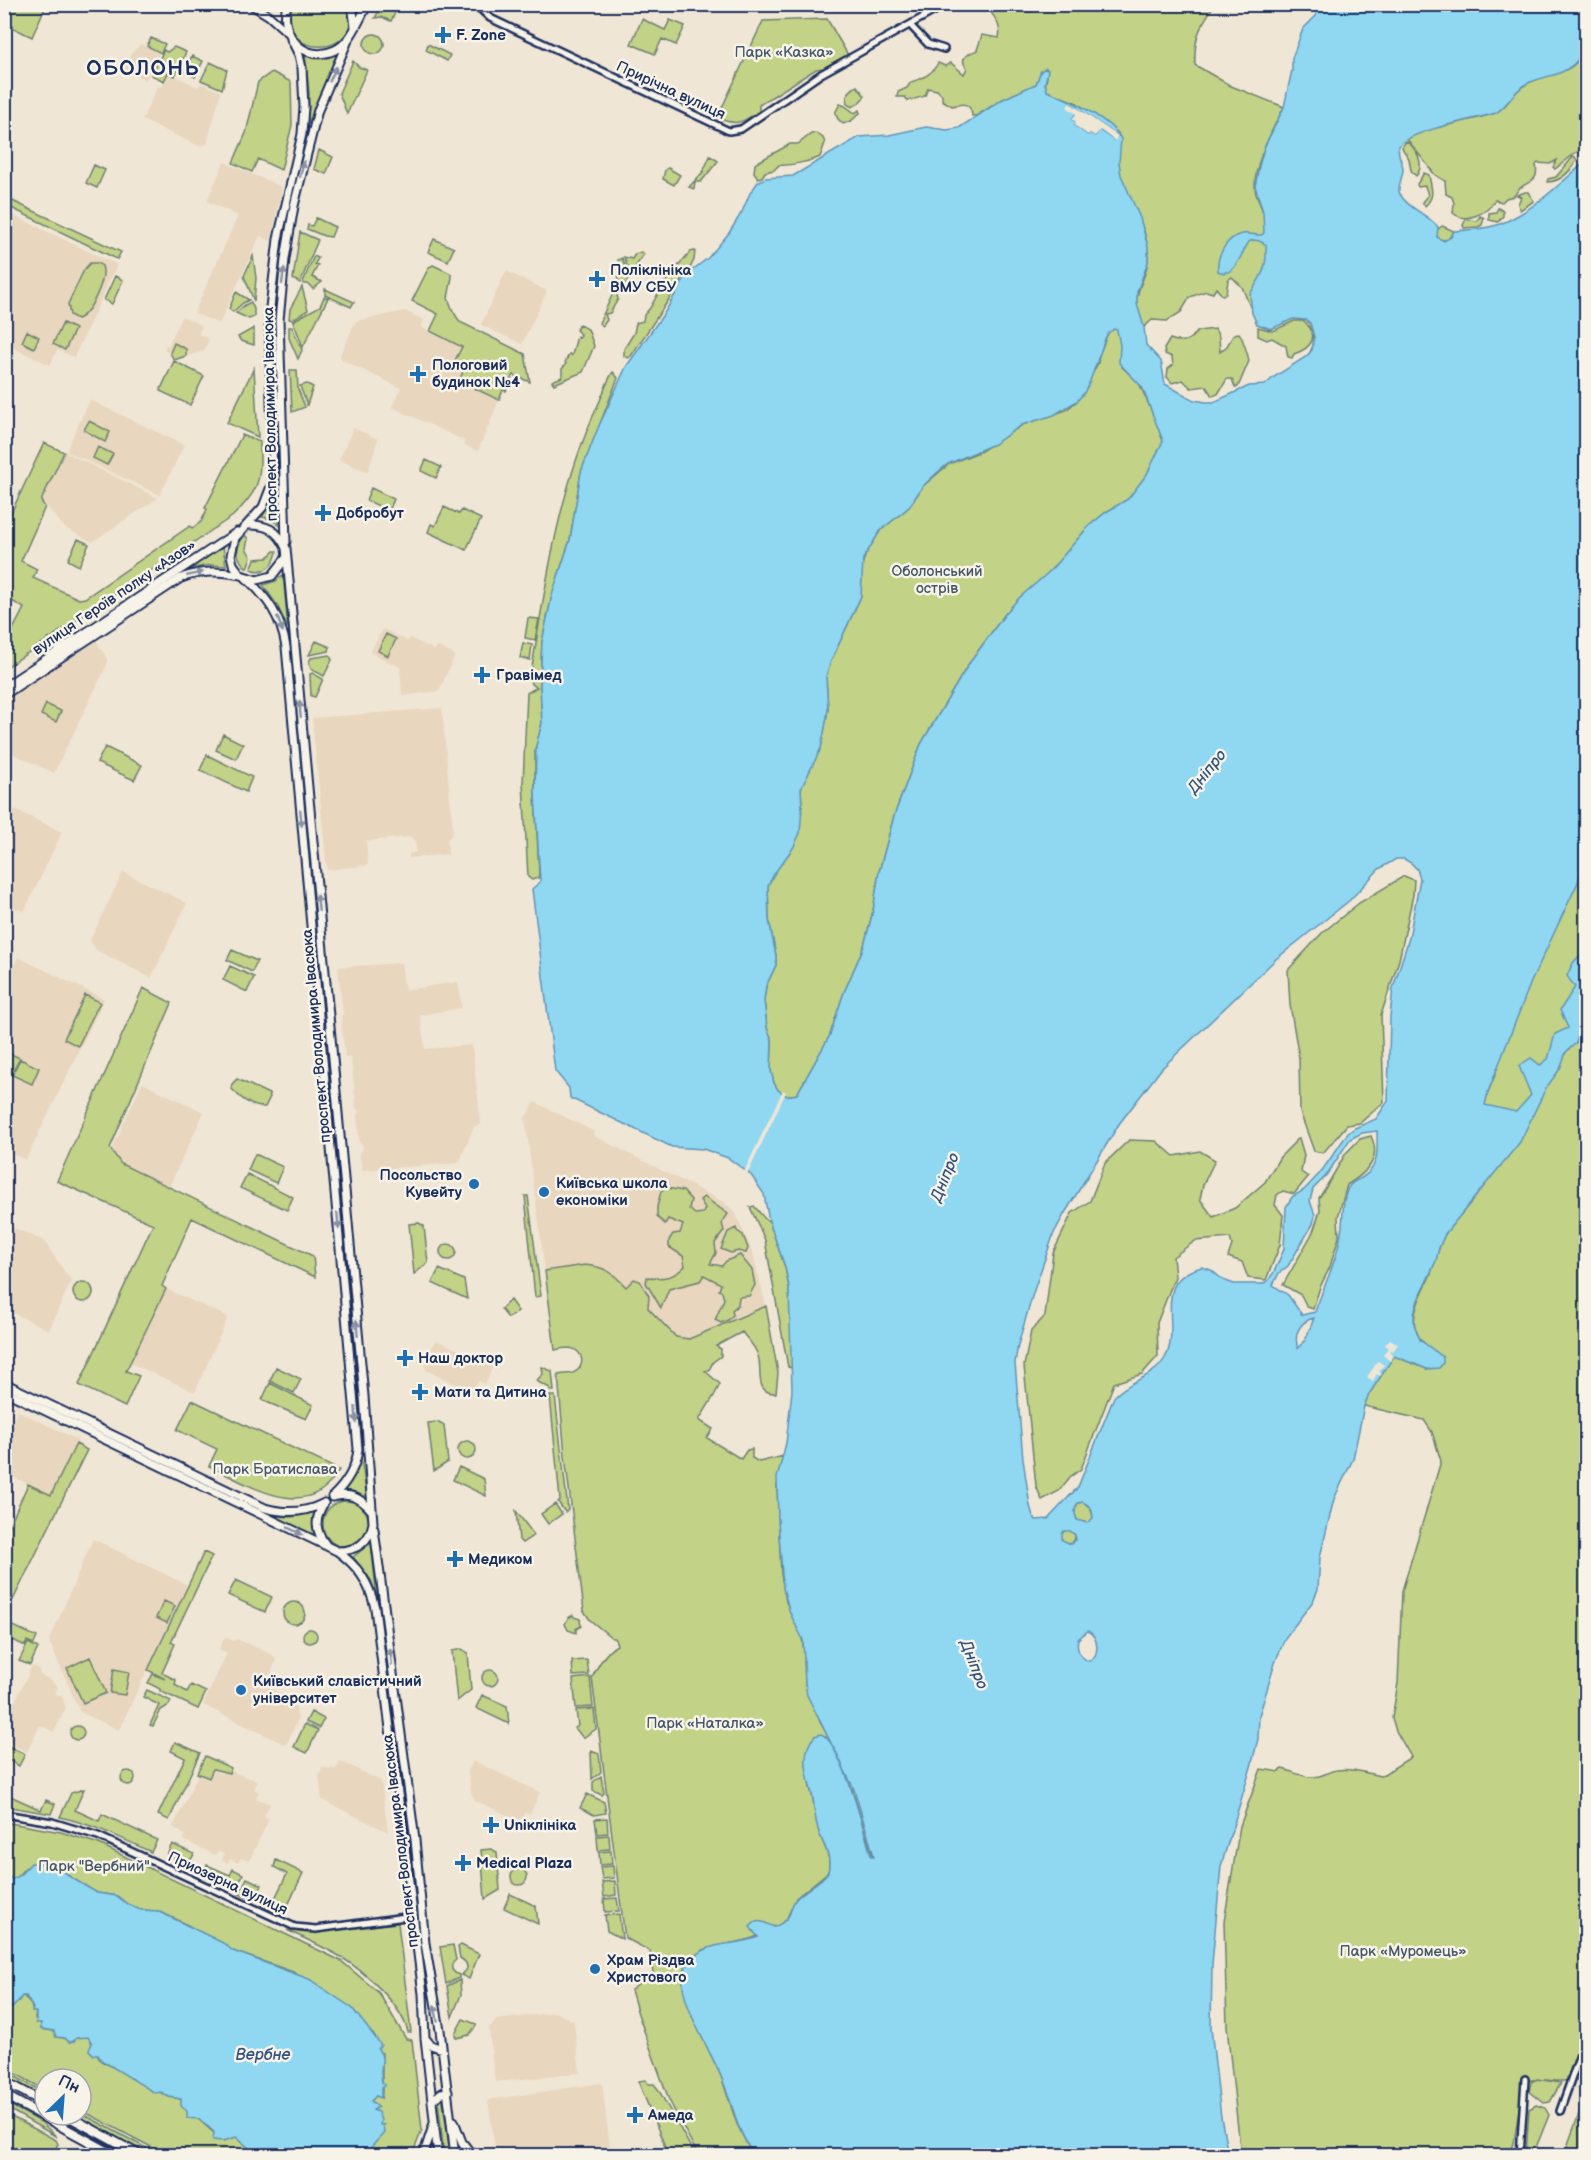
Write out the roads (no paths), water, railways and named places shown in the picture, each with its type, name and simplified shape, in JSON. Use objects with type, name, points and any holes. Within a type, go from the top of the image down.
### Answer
[{"type":"main road","points":[[250,4],[268,15],[306,50],[326,53],[336,49],[350,38]]},
{"type":"main road","points":[[287,4],[284,23],[289,36]]},
{"type":"main road","points":[[351,4],[355,27]]},
{"type":"main road","points":[[355,27],[368,4]]},
{"type":"main road","name":"проспект Володимира Івасюка","points":[[286,548],[279,320],[282,288],[294,206],[311,134],[324,94],[355,27]]},
{"type":"main road","name":"проспект Володимира Івасюка","points":[[247,525],[263,507],[273,481],[269,316],[280,225],[302,134],[304,107],[302,68],[299,55],[289,36]]},
{"type":"main road","points":[[247,525],[267,527],[282,539],[286,548],[286,558],[272,576],[257,580],[243,577],[233,564],[231,546],[240,531],[247,525]]},
{"type":"main road","name":"вулиця Героїв полку «Азов»","points":[[4,687],[141,594],[240,531]]},
{"type":"main road","name":"проспект Володимира Івасюка","points":[[286,558],[364,1396],[372,1512]]},
{"type":"main road","name":"вулиця Героїв полку «Азов»","points":[[4,695],[181,578],[196,572],[243,577]]},
{"type":"main road","name":"проспект Володимира Івасюка","points":[[243,577],[270,602],[278,618],[286,647],[358,1449],[357,1460],[348,1479],[332,1497]]},
{"type":"main road","points":[[335,1192],[344,1192]]},
{"type":"main road","points":[[4,1383],[265,1508],[290,1513],[312,1509],[332,1497],[341,1495],[358,1498],[372,1512],[373,1523],[368,1540],[354,1549],[337,1551],[4,1391]]},
{"type":"main road","points":[[324,1503],[318,1512],[317,1529],[328,1546]]},
{"type":"main road","name":"проспект Володимира Івасюка","points":[[373,1523],[425,1943],[442,2049],[455,2156]]},
{"type":"main road","name":"проспект Володимира Івасюка","points":[[337,1551],[358,1569],[366,1580],[375,1608],[423,1994],[425,2038],[438,2156]]},
{"type":"main road","points":[[404,1841],[414,1840]]},
{"type":"main road","points":[[425,2038],[431,2045],[442,2049]]},
{"type":"main road","points":[[4,2081],[33,2097]]},
{"type":"main road","points":[[432,2101],[441,2093],[448,2092]]},
{"type":"main road","points":[[4,2095],[116,2156]]},
{"type":"main road","points":[[450,2114],[462,2142],[473,2156]]},
{"type":"main road","points":[[423,2156],[434,2121]]},
{"type":"main road","points":[[88,2127],[141,2156]]},
{"type":"street","name":"Прирічна вулиця","points":[[475,4],[490,18],[729,131],[741,129],[821,74],[947,4]]},
{"type":"street","points":[[910,25],[928,44],[944,49]]},
{"type":"street","name":"Приозерна вулиця","points":[[4,1814],[52,1822],[98,1836],[295,1927],[316,1929],[413,1916]]},
{"type":"street","points":[[1560,2110],[1587,2038]]},
{"type":"street","points":[[1520,2155],[1525,2079]]},
{"type":"water","name":"Дніпро","points":[[1317,5],[1586,5],[1584,46],[1581,55],[1568,69],[1526,84],[1496,113],[1414,136],[1404,141],[1398,149],[1403,169],[1399,192],[1407,203],[1438,227],[1437,237],[1444,241],[1451,237],[1454,231],[1489,227],[1512,219],[1546,196],[1586,161],[1586,865],[1531,982],[1485,1105],[1516,1112],[1531,1095],[1519,1066],[1531,1058],[1540,1065],[1548,1059],[1555,1034],[1568,1028],[1560,1010],[1575,987],[1567,976],[1573,963],[1586,949],[1586,1020],[1576,1043],[1566,1052],[1560,1069],[1546,1088],[1520,1142],[1445,1234],[1414,1314],[1414,1324],[1420,1340],[1443,1357],[1443,1363],[1439,1368],[1427,1369],[1394,1356],[1369,1394],[1364,1406],[1353,1459],[1334,1499],[1320,1557],[1318,1589],[1313,1601],[1285,1638],[1275,1663],[1259,1716],[1258,1739],[1251,1767],[1221,1866],[1212,1964],[1211,2028],[1221,2117],[1228,2155],[752,2155],[720,2074],[688,2007],[683,1986],[684,1974],[688,1963],[702,1951],[717,1945],[758,1937],[750,1927],[756,1922],[774,1927],[781,1924],[788,1917],[797,1898],[828,1872],[828,1856],[817,1824],[806,1759],[810,1743],[815,1736],[821,1734],[833,1748],[807,1695],[803,1640],[790,1613],[783,1588],[777,1478],[786,1443],[792,1391],[789,1287],[785,1267],[769,1221],[764,1194],[751,1175],[728,1158],[703,1149],[672,1147],[570,1098],[569,1088],[555,1071],[532,889],[540,882],[535,793],[536,746],[542,723],[540,685],[542,642],[552,595],[570,540],[581,472],[598,428],[626,367],[665,312],[687,274],[708,258],[729,233],[758,182],[765,178],[793,176],[859,137],[889,135],[926,127],[947,130],[959,128],[1003,99],[1036,84],[1044,69],[1048,70],[1045,84],[1047,91],[1099,117],[1116,132],[1121,139],[1119,162],[1121,175],[1140,218],[1148,247],[1148,262],[1137,292],[1137,304],[1144,327],[1146,345],[1161,361],[1165,384],[1194,400],[1206,402],[1214,402],[1249,386],[1265,385],[1307,356],[1312,350],[1314,337],[1310,323],[1306,320],[1293,319],[1271,329],[1257,324],[1252,313],[1250,294],[1265,266],[1266,245],[1262,242],[1250,241],[1234,268],[1229,271],[1224,273],[1218,271],[1218,266],[1220,254],[1231,239],[1242,234],[1261,235],[1264,233],[1263,212],[1255,186],[1259,166],[1264,148],[1284,107],[1292,70],[1292,58],[1303,29],[1316,16]],"holes":[[[1070,103],[1118,136],[1114,140],[1099,130],[1095,136],[1090,133],[1088,135],[1074,125],[1077,122],[1072,119],[1076,114]],[[1114,329],[1117,330],[1120,345],[1119,363],[1142,387],[1163,441],[1147,474],[1128,499],[1106,512],[1089,526],[1050,571],[1019,598],[1005,614],[968,665],[921,744],[894,816],[879,872],[873,911],[864,946],[843,995],[830,1035],[797,1094],[787,1096],[778,1090],[771,1071],[772,1040],[767,1028],[764,1000],[766,986],[776,965],[769,920],[768,886],[800,833],[801,789],[821,748],[825,728],[828,709],[826,677],[861,596],[863,559],[880,531],[909,507],[923,486],[948,464],[994,444],[1022,425],[1054,415],[1077,401],[1090,381],[1108,333]],[[1396,859],[1404,859],[1417,869],[1420,879],[1409,938],[1393,988],[1388,1101],[1376,1119],[1348,1133],[1321,1172],[1304,1190],[1292,1197],[1286,1207],[1284,1249],[1268,1281],[1262,1284],[1234,1284],[1202,1267],[1186,1273],[1176,1282],[1170,1305],[1170,1345],[1165,1358],[1148,1375],[1127,1386],[1114,1397],[1078,1487],[1048,1519],[1036,1520],[1030,1506],[1023,1459],[1015,1363],[1034,1290],[1054,1233],[1119,1124],[1162,1068],[1276,959],[1350,900],[1379,869]],[[1377,1131],[1375,1162],[1368,1173],[1348,1188],[1344,1199],[1339,1243],[1333,1263],[1315,1312],[1302,1315],[1288,1295],[1273,1285],[1279,1273],[1288,1266],[1313,1224],[1315,1215],[1310,1201],[1313,1189],[1326,1176],[1350,1139],[1362,1133]],[[1314,1318],[1305,1341],[1298,1348],[1297,1333],[1305,1322]],[[1083,1502],[1092,1510],[1093,1518],[1087,1523],[1077,1520],[1075,1511],[1078,1503]],[[1064,1531],[1070,1531],[1076,1539],[1071,1544],[1062,1540]],[[1088,1631],[1091,1634],[1097,1646],[1093,1658],[1089,1661],[1083,1658],[1077,1642]],[[843,1766],[854,1789],[874,1856],[871,1856]]]},
{"type":"water","name":"Вербне","points":[[31,1863],[50,1863],[97,1893],[117,1896],[127,1904],[141,1910],[158,1911],[223,1943],[233,1951],[309,1979],[352,2008],[381,2045],[378,2049],[382,2058],[382,2083],[385,2085],[381,2088],[381,2098],[376,2096],[371,2101],[378,2107],[373,2110],[378,2112],[384,2133],[364,2155],[257,2155],[236,2137],[223,2141],[213,2140],[214,2132],[199,2119],[187,2118],[187,2111],[181,2106],[181,2099],[169,2097],[161,2092],[155,2093],[101,2060],[98,2055],[94,2055],[89,2050],[92,2043],[88,2037],[76,2038],[69,2042],[65,2038],[56,2037],[54,2031],[41,2029],[41,2023],[36,2023],[36,2012],[32,2012],[33,2008],[26,1996],[22,1996],[5,2014],[5,1874],[12,1879],[19,1876]]},
{"type":"place","name":"F. Zone","points":[[443,35]]},
{"type":"place","name":"Поліклініка ВМУ СБУ","points":[[597,279]]},
{"type":"place","name":"Пологовий будинок №4","points":[[418,374]]},
{"type":"place","name":"Добробут","points":[[323,513]]},
{"type":"place","name":"Гравімед","points":[[482,675]]},
{"type":"place","name":"Посольство Кувейту","points":[[474,1184]]},
{"type":"place","name":"Київська школа економіки","points":[[544,1192]]},
{"type":"place","name":"Наш доктор","points":[[405,1358]]},
{"type":"place","name":"Мати та Дитина","points":[[420,1392]]},
{"type":"place","name":"Медиком","points":[[455,1559]]},
{"type":"place","name":"Київський славістичний університет","points":[[241,1690]]},
{"type":"place","name":"Uniклініка","points":[[491,1825]]},
{"type":"place","name":"Medical Plaza","points":[[463,1863]]},
{"type":"place","name":"Храм Різдва Христового","points":[[595,1969]]},
{"type":"place","name":"Амеда","points":[[635,2115]]},
{"type":"district","name":"ОБОЛОНЬ","points":[[143,68]]},
{"type":"park label","name":"Парк «Казка»","points":[[784,52]]},
{"type":"park label","name":"Оболонський острів","points":[[937,580]]},
{"type":"park label","name":"Парк Братислава","points":[[275,1469]]},
{"type":"park label","name":"Парк «Наталка»","points":[[705,1723]]},
{"type":"park label","name":"Парк \"Вербний\"","points":[[94,1866]]},
{"type":"park label","name":"Парк «Муромець»","points":[[1403,1951]]}]
